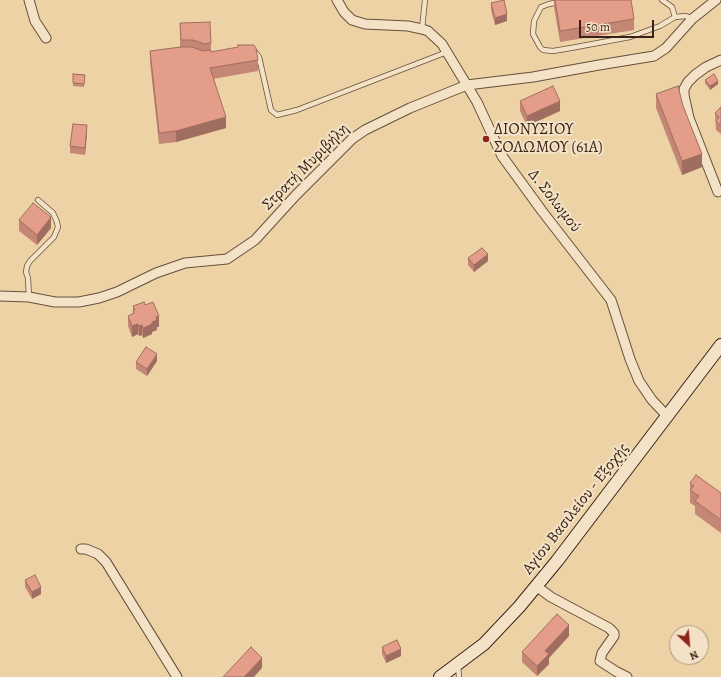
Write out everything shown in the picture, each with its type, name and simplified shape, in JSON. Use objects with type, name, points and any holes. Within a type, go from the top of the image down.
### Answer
[{"type":"main road","name":"Αγίου Βασιλείου - Εξοχής","points":[[440,677],[484,644],[505,624],[668,416],[721,345]]},
{"type":"street","points":[[29,0],[36,21],[46,38]]},
{"type":"street","name":"Δ. Σολωμού","points":[[336,0],[344,12],[352,20],[365,24],[408,26],[422,29],[442,44],[485,118],[502,156],[542,211],[611,300],[630,359],[639,381],[652,400],[668,416]]},
{"type":"street","name":"Στρατή Μυριβήλη","points":[[0,296],[29,297],[55,302],[79,302],[105,296],[156,273],[185,263],[227,259],[255,240],[296,195],[352,139],[365,130],[410,108],[467,85],[533,77],[598,64],[654,56],[666,48],[692,19],[716,0]]},
{"type":"street","points":[[718,192],[689,118],[684,89],[695,75],[706,67],[721,60]]},
{"type":"street","points":[[81,549],[86,549],[98,554],[106,562],[177,677]]},
{"type":"street","points":[[536,586],[551,597],[609,628],[614,633],[614,636],[602,653],[600,661],[627,677]]},
{"type":"lane","points":[[422,29],[426,0]]},
{"type":"lane","points":[[662,0],[672,7],[675,17]]},
{"type":"lane","points":[[563,2],[541,7],[534,21],[533,34],[543,50],[553,51],[630,37],[660,26],[675,17],[686,16],[692,19]]},
{"type":"lane","points":[[247,52],[255,52],[259,57],[271,110],[277,115],[298,110],[447,52]]},
{"type":"lane","points":[[29,297],[28,278],[26,272],[27,266],[30,261],[54,238],[58,227],[53,213],[38,200]]},
{"type":"lane","points":[[458,664],[459,677]]},
{"type":"building","points":[[504,0],[507,14],[495,18],[491,3]]},
{"type":"building","points":[[555,0],[631,0],[634,19],[560,31]]},
{"type":"building","points":[[210,22],[211,43],[204,44],[193,40],[181,40],[180,23]]},
{"type":"building","points":[[238,45],[254,45],[258,60],[210,68],[226,117],[176,131],[159,133],[150,51],[192,47],[203,51],[211,50],[211,52],[238,47]]},
{"type":"building","points":[[73,74],[85,75],[84,84],[73,83]]},
{"type":"building","points":[[714,74],[718,81],[710,86],[705,80]]},
{"type":"building","points":[[553,86],[560,101],[527,116],[520,101]]},
{"type":"building","points":[[678,86],[683,106],[702,154],[682,161],[656,94]]},
{"type":"building","points":[[721,107],[721,126],[716,121],[719,117],[715,113]]},
{"type":"building","points":[[73,124],[87,125],[85,148],[70,146]]},
{"type":"building","points":[[33,203],[51,217],[37,235],[19,220]]},
{"type":"building","points":[[482,248],[488,254],[474,265],[468,258]]},
{"type":"building","points":[[144,302],[145,305],[153,302],[159,316],[156,317],[157,320],[143,328],[142,325],[139,326],[138,324],[132,326],[128,316],[134,313],[133,311],[135,310],[133,306]]},
{"type":"building","points":[[146,347],[157,354],[147,369],[136,362]]},
{"type":"building","points":[[696,475],[721,493],[721,520],[695,501],[699,496],[690,490],[694,486],[690,483]]},
{"type":"building","points":[[35,575],[41,587],[32,592],[25,580]]},
{"type":"building","points":[[557,614],[569,625],[545,651],[549,654],[537,666],[522,652]]},
{"type":"building","points":[[397,640],[401,649],[386,656],[382,647]]},
{"type":"building","points":[[251,647],[262,658],[244,677],[223,677]]},
{"type":"place","name":"ΔΙΟΝΥΣΙΟΥ ΣΟΛΩΜΟΥ (61Α)","points":[[486,139]]}]
